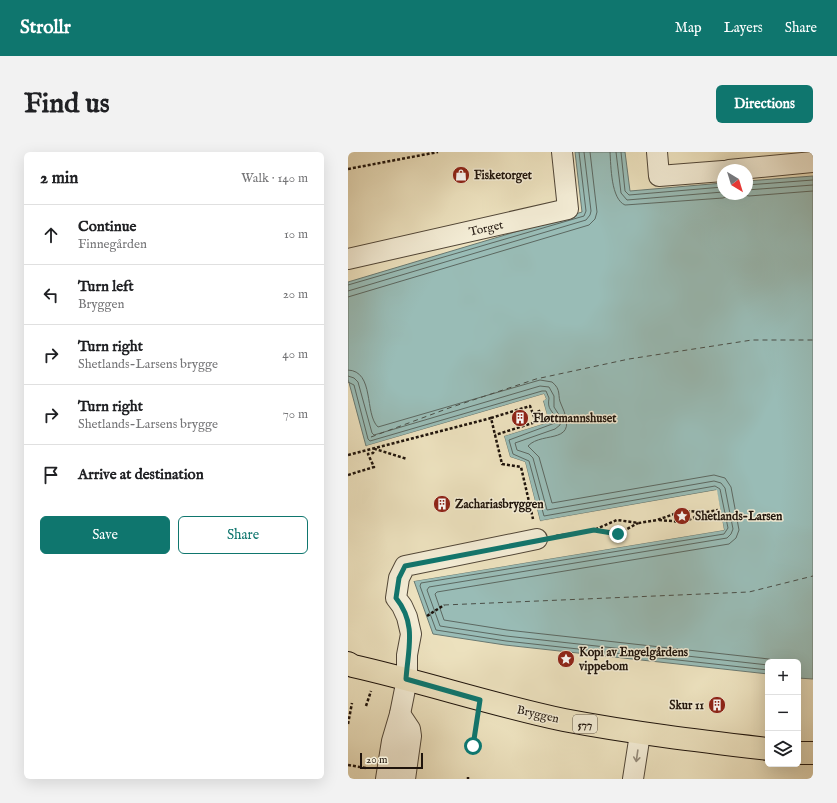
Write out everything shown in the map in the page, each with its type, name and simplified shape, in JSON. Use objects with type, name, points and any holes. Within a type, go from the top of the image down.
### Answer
[{"type":"main road","name":"577","points":[[349,665],[406,679]]},
{"type":"main road","name":"Bryggen","points":[[406,679],[480,700],[563,720],[640,734],[765,749]]},
{"type":"main road","points":[[801,753],[813,754]]},
{"type":"street","name":"Torget","points":[[348,259],[568,209],[562,152]]},
{"type":"street","points":[[657,152],[660,176],[717,171]]},
{"type":"street","points":[[753,168],[813,162]]},
{"type":"street","points":[[379,774],[392,741],[400,714],[406,679],[407,655],[411,634],[407,617],[396,598],[399,578],[405,566],[538,539]]},
{"type":"street","points":[[400,714],[410,729],[411,736],[405,779]]},
{"type":"street","points":[[633,779],[640,734]]},
{"type":"path","points":[[348,169],[438,152]]},
{"type":"path","points":[[348,455],[491,418],[530,406],[536,422],[495,435]]},
{"type":"path","points":[[533,414],[542,410]]},
{"type":"path","points":[[491,418],[502,464],[521,467],[533,520]]},
{"type":"path","points":[[348,475],[374,467],[368,454],[373,452],[375,449],[407,459]]},
{"type":"path","points":[[538,539],[594,530],[617,520],[639,523],[657,520],[683,511],[707,512],[718,510]]},
{"type":"path","points":[[657,520],[684,522],[707,512]]},
{"type":"path","points":[[594,530],[618,534],[639,523]]},
{"type":"path","points":[[426,617],[444,605]]},
{"type":"path","points":[[366,706],[373,687]]},
{"type":"path","points":[[473,746],[480,700]]},
{"type":"path","points":[[348,724],[352,703]]},
{"type":"path","points":[[348,765],[379,774]]},
{"type":"water","points":[[575,152],[625,152],[630,191],[717,184],[717,200],[753,200],[753,181],[813,176],[813,679],[801,678],[801,659],[765,659],[765,674],[505,645],[433,634],[414,581],[724,530],[716,490],[540,521],[525,462],[510,457],[504,436],[552,421],[550,415],[547,416],[543,400],[546,399],[544,394],[366,446],[348,379],[348,282],[582,212]]},
{"type":"pier","points":[[544,394],[546,399],[543,401],[547,415],[550,415],[552,421],[504,436],[510,457],[525,462],[540,521],[717,490],[724,530],[414,581],[414,579],[721,528],[715,492],[539,522],[524,464],[508,459],[502,436],[550,420],[545,416],[541,401],[543,397],[368,448],[366,446]]},
{"type":"ferry route","points":[[371,437],[449,408],[536,379],[629,359],[752,340],[813,340]]},
{"type":"ferry route","points":[[444,605],[749,592],[813,576]]},
{"type":"place","name":"Fisketorget","points":[[461,175]]},
{"type":"place","name":"Fløttmannshuset","points":[[520,418]]},
{"type":"place","name":"Zachariasbryggen","points":[[442,504]]},
{"type":"place","name":"Shetlands-Larsen","points":[[682,516]]},
{"type":"place","name":"Kopi av Engelgårdens vippebom","points":[[566,659]]},
{"type":"place","name":"Skur 11","points":[[717,705]]},
{"type":"route","points":[[473,746],[480,700],[406,679],[407,655],[411,634],[407,617],[396,598],[399,578],[405,566],[538,539],[594,530],[618,534]]}]
